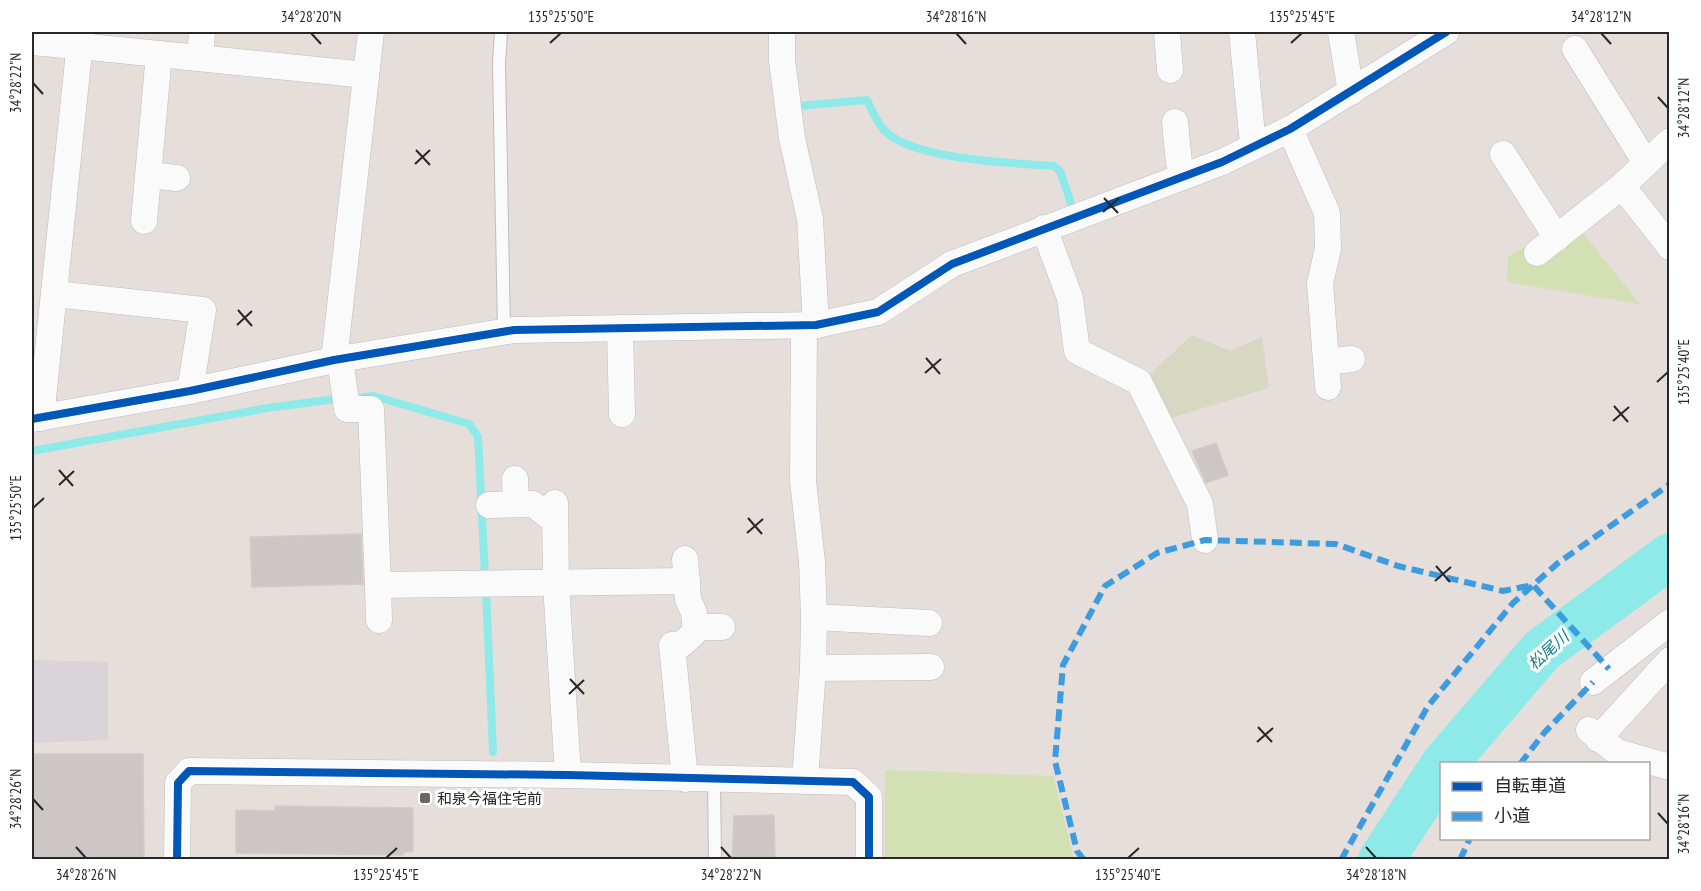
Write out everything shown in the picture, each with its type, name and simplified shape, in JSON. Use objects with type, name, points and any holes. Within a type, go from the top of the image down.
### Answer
[{"type":"street","points":[[200,58],[202,32]]},
{"type":"street","points":[[370,32],[337,359],[347,409],[371,409],[379,620]]},
{"type":"street","points":[[782,32],[782,60],[792,138],[810,219],[810,326],[803,480],[812,562],[814,617],[813,668],[804,781]]},
{"type":"street","points":[[1167,32],[1170,70]]},
{"type":"street","points":[[1242,32],[1252,135],[1256,145]]},
{"type":"street","points":[[1341,32],[1351,92]]},
{"type":"street","points":[[75,41],[55,294],[36,418],[190,391],[337,359],[504,332],[810,326],[878,312],[952,264],[1222,162],[1290,129],[1446,32]]},
{"type":"street","points":[[32,42],[75,41],[159,54],[366,75]]},
{"type":"street","points":[[1575,49],[1646,163]]},
{"type":"street","points":[[144,221],[159,54]]},
{"type":"street","points":[[1175,122],[1179,163],[1184,175]]},
{"type":"street","points":[[1290,129],[1327,213],[1328,249],[1335,267],[1320,283],[1328,387]]},
{"type":"street","points":[[1503,154],[1547,245],[1622,186],[1670,141]]},
{"type":"street","points":[[149,175],[177,178]]},
{"type":"street","points":[[1622,186],[1670,247]]},
{"type":"street","points":[[1044,228],[1070,298],[1077,351],[1139,382],[1200,504],[1206,540]]},
{"type":"street","points":[[55,294],[203,310],[190,391]]},
{"type":"street","points":[[620,328],[622,414]]},
{"type":"street","points":[[1327,362],[1352,359]]},
{"type":"street","points":[[489,504],[515,492],[533,504],[555,512],[556,584],[568,775]]},
{"type":"street","points":[[378,585],[556,584],[686,570],[696,631],[682,644],[672,645],[685,779]]},
{"type":"street","points":[[814,617],[929,623]]},
{"type":"street","points":[[696,627],[722,627]]},
{"type":"street","points":[[1593,682],[1668,628]]},
{"type":"street","points":[[1670,660],[1593,734],[1617,752],[1670,767]]},
{"type":"street","points":[[813,668],[931,667]]},
{"type":"street","points":[[177,860],[178,783],[189,771],[568,775],[853,782],[869,797],[869,860]]},
{"type":"lane","points":[[501,32],[499,87],[504,332]]},
{"type":"lane","points":[[714,780],[715,860]]},
{"type":"shaded area","points":[[32,660],[108,662],[108,740],[32,743]]},
{"type":"green space","points":[[1582,232],[1640,304],[1507,282],[1508,257],[1524,247],[1540,266]]},
{"type":"green space","points":[[1192,335],[1230,351],[1262,337],[1269,388],[1164,420],[1145,379]]},
{"type":"green space","points":[[885,770],[1053,776],[1074,859],[885,859]]},
{"type":"building","points":[[1216,443],[1228,475],[1206,483],[1192,451]]},
{"type":"building","points":[[361,534],[363,584],[252,587],[250,537]]},
{"type":"building","points":[[32,754],[143,754],[144,860],[32,860]]},
{"type":"building","points":[[275,806],[413,808],[413,851],[403,852],[403,855],[236,853],[236,810],[275,811]]},
{"type":"building","points":[[774,815],[775,860],[732,860],[734,816]]},
{"type":"waterway","points":[[798,106],[867,100],[886,132],[919,149],[966,158],[1054,166],[1060,171],[1072,206]]},
{"type":"waterway","points":[[364,397],[374,396],[469,424],[478,437],[485,576]]},
{"type":"waterway","points":[[32,451],[268,408],[335,399]]},
{"type":"waterway","name":"松尾川","points":[[1446,762],[1542,650],[1670,556]]},
{"type":"waterway","points":[[486,591],[493,752]]},
{"type":"waterway","name":"松尾川","points":[[1381,860],[1440,770]]},
{"type":"marked path","points":[[1341,860],[1428,706],[1513,603],[1558,563],[1670,484]]},
{"type":"marked path","points":[[1084,860],[1077,851],[1055,761],[1063,665],[1105,586],[1157,553],[1205,540],[1336,544],[1398,566],[1503,591],[1533,585],[1609,669]]},
{"type":"marked path","points":[[1522,762],[1544,733],[1593,682]]},
{"type":"marked path","points":[[1460,860],[1469,840]]},
{"type":"cycle path","points":[[32,419],[190,391],[334,360],[514,330],[816,325],[878,312],[952,264],[1222,162],[1290,129],[1446,32]]},
{"type":"cycle path","points":[[177,860],[178,783],[189,771],[568,775],[853,782],[869,797],[869,860]]},
{"type":"place","name":"和泉今福住宅前","points":[[425,798]]}]
